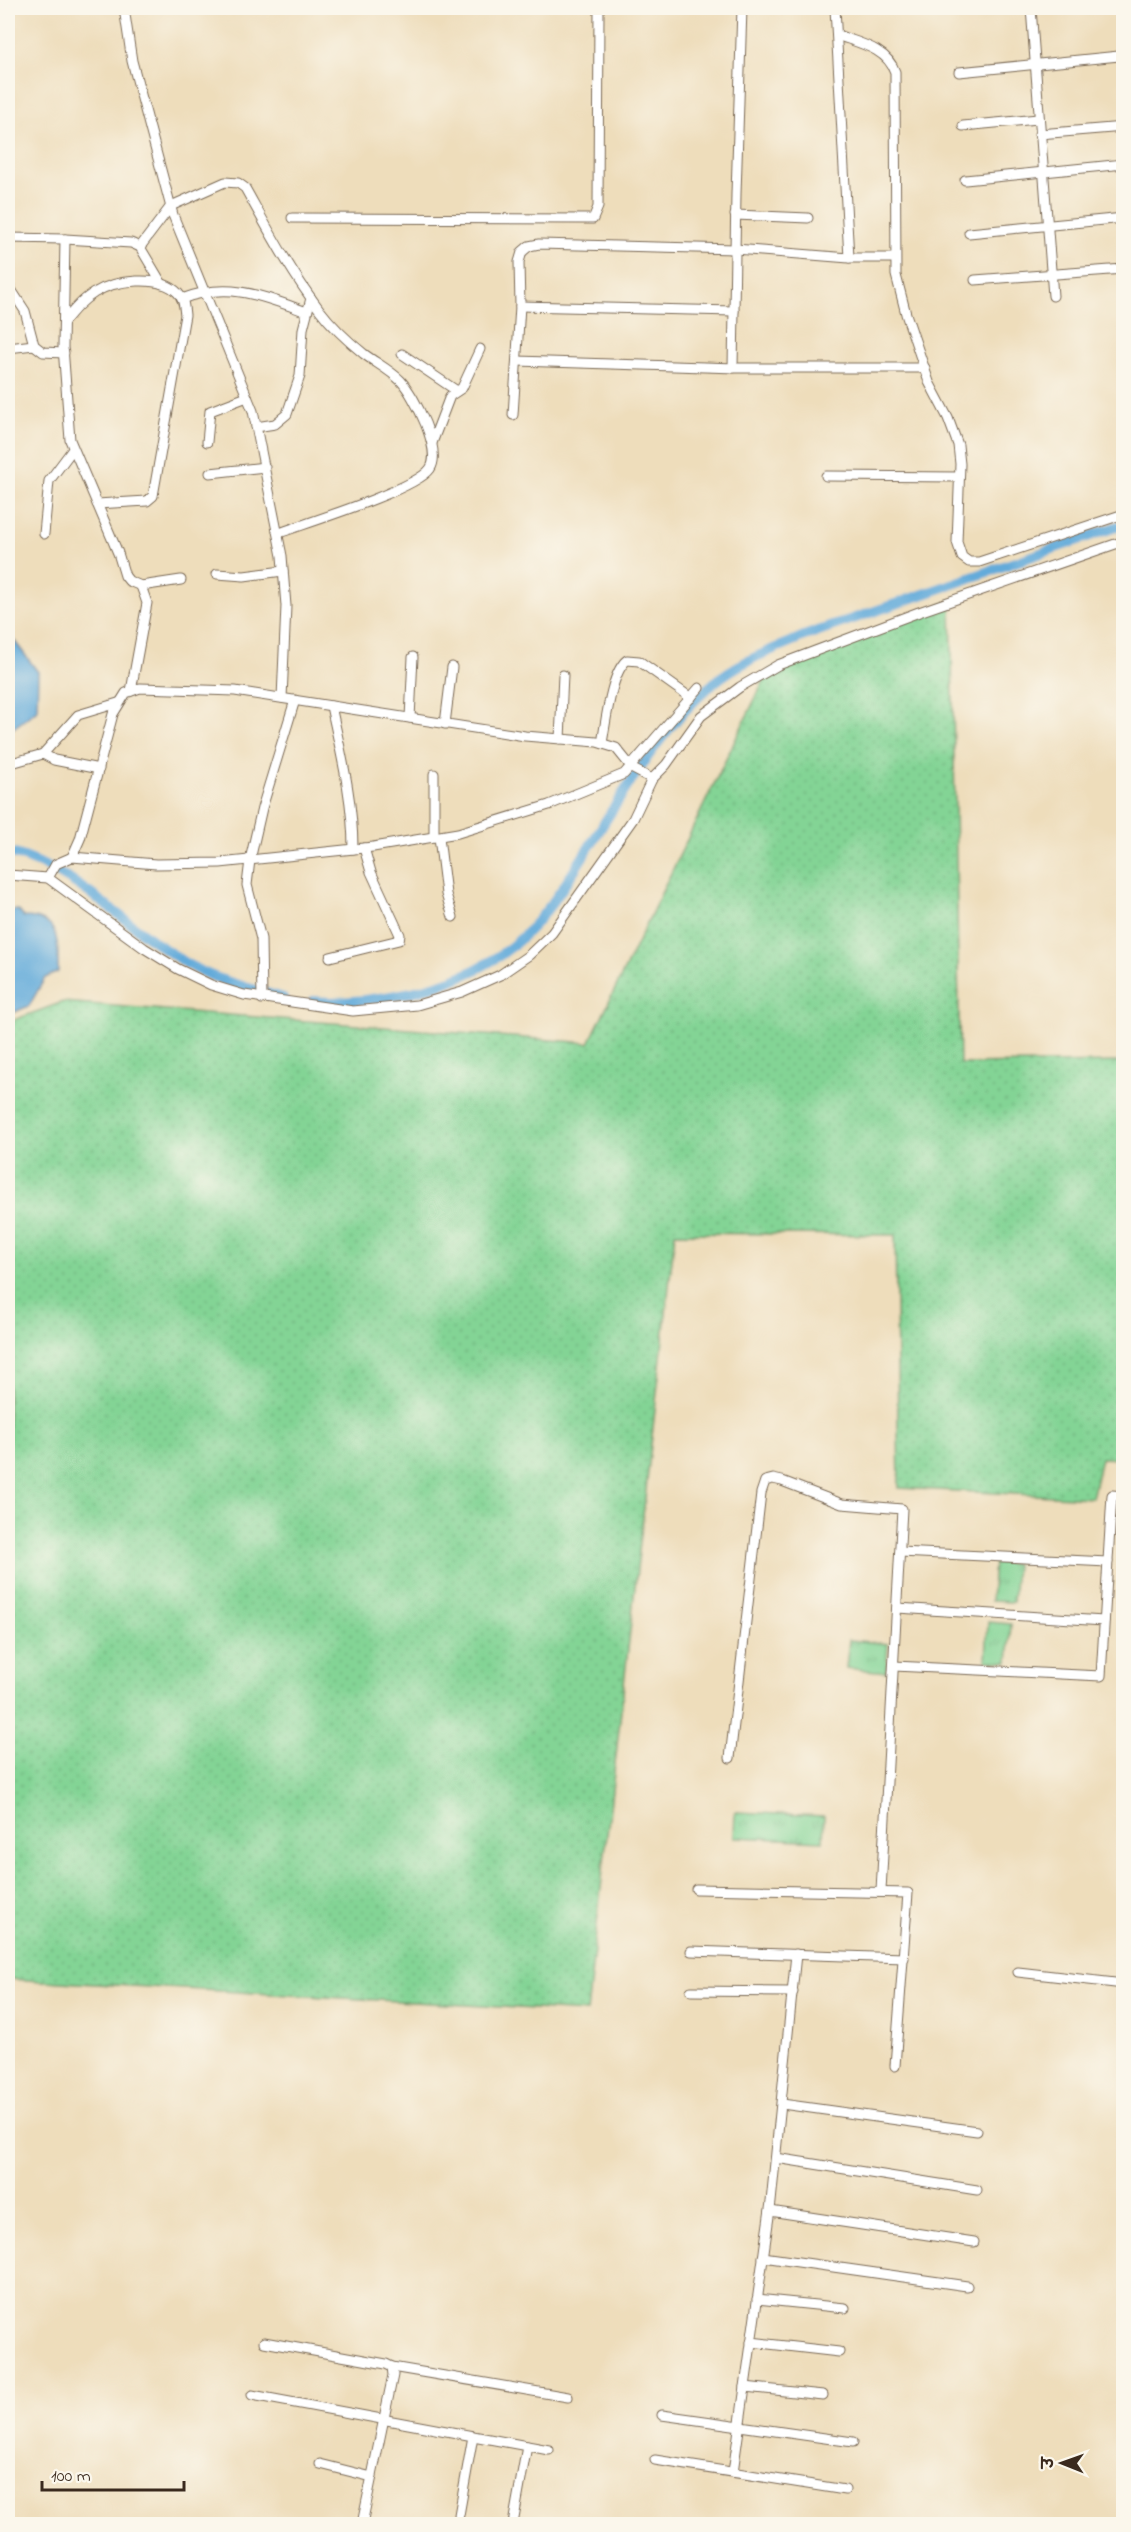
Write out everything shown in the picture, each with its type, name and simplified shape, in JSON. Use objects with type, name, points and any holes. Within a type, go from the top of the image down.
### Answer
[{"type":"street","points":[[124,8],[132,62],[171,206],[247,397],[256,427],[279,532],[283,571],[286,606],[282,698]]},
{"type":"street","points":[[292,218],[593,219],[598,207],[599,8]]},
{"type":"street","points":[[733,368],[735,215],[742,8]]},
{"type":"street","points":[[835,8],[849,258]]},
{"type":"street","points":[[1030,8],[1053,296]]},
{"type":"street","points":[[837,35],[878,51],[892,62],[895,72],[895,258],[897,275],[906,314],[929,382],[948,418],[958,445],[957,542],[962,557],[969,562],[979,562],[1124,514]]},
{"type":"street","points":[[959,72],[1119,56]]},
{"type":"street","points":[[963,126],[1038,119]]},
{"type":"street","points":[[1039,134],[1124,127]]},
{"type":"street","points":[[965,180],[1124,164]]},
{"type":"street","points":[[140,246],[171,206],[225,182],[238,183],[245,188],[288,265],[321,312],[362,352],[403,383],[419,408],[432,443],[433,462],[425,474],[405,485],[334,514],[279,532]]},
{"type":"street","points":[[735,215],[808,218]]},
{"type":"street","points":[[969,233],[1124,218]]},
{"type":"street","points":[[8,238],[131,243],[140,246],[162,284]]},
{"type":"street","points":[[65,239],[64,353],[69,433],[73,449],[129,581],[141,586],[180,580]]},
{"type":"street","points":[[513,415],[520,306],[519,262],[522,252],[529,246],[539,244],[735,249],[849,258],[895,258]]},
{"type":"street","points":[[975,280],[1124,269]]},
{"type":"street","points":[[8,273],[10,288],[25,311],[33,345],[43,352],[64,353]]},
{"type":"street","points":[[64,322],[82,301],[96,291],[123,282],[141,280],[171,287],[182,299],[185,315],[153,496],[147,501],[97,504]]},
{"type":"street","points":[[182,299],[204,291],[253,294],[307,312]]},
{"type":"street","points":[[256,427],[275,424],[287,414],[300,376],[303,329],[311,298]]},
{"type":"street","points":[[520,306],[734,311]]},
{"type":"street","points":[[8,348],[33,345]]},
{"type":"street","points":[[432,443],[450,396],[462,388],[480,349]]},
{"type":"street","points":[[402,354],[457,391]]},
{"type":"street","points":[[517,361],[733,368],[925,368]]},
{"type":"street","points":[[207,442],[210,411],[247,397]]},
{"type":"street","points":[[45,534],[49,481],[73,449]]},
{"type":"street","points":[[210,473],[265,467]]},
{"type":"street","points":[[826,476],[958,477]]},
{"type":"street","points":[[52,871],[144,948],[178,969],[212,985],[353,1011],[417,1005],[462,992],[500,975],[529,955],[552,933],[633,819],[652,779],[666,765],[701,716],[740,687],[778,665],[919,612],[1124,541]]},
{"type":"street","points":[[217,574],[244,576],[283,571]]},
{"type":"street","points":[[131,691],[147,603],[141,586]]},
{"type":"street","points":[[410,718],[413,657]]},
{"type":"street","points":[[602,742],[613,689],[623,663],[627,660],[639,661],[691,698]]},
{"type":"street","points":[[445,724],[452,667]]},
{"type":"street","points":[[560,739],[563,675]]},
{"type":"street","points":[[8,764],[43,754],[78,715],[118,703],[131,691],[140,688],[204,689],[282,698],[525,736],[602,742],[616,748],[635,770],[652,779]]},
{"type":"street","points":[[72,857],[156,864],[250,860],[358,849],[458,833],[549,805],[635,770],[699,688]]},
{"type":"street","points":[[262,993],[261,939],[247,885],[250,860],[262,808],[295,700]]},
{"type":"street","points":[[8,875],[52,871],[72,857],[80,839],[118,703]]},
{"type":"street","points":[[330,957],[399,940],[400,935],[358,849],[331,706]]},
{"type":"street","points":[[43,754],[54,760],[99,769]]},
{"type":"street","points":[[434,774],[436,837],[446,894],[453,917]]},
{"type":"street","points":[[730,1758],[761,1493],[765,1481],[773,1479],[782,1481],[842,1504],[902,1509],[881,1891]]},
{"type":"street","points":[[894,1666],[1101,1676],[1112,1495],[1124,1496]]},
{"type":"street","points":[[900,1552],[1108,1562]]},
{"type":"street","points":[[897,1608],[1104,1621]]},
{"type":"street","points":[[696,1889],[908,1893],[896,2066]]},
{"type":"street","points":[[691,1951],[904,1958]]},
{"type":"street","points":[[733,2472],[770,2211],[796,1954]]},
{"type":"street","points":[[1018,1972],[1124,1984]]},
{"type":"street","points":[[691,1991],[793,1992]]},
{"type":"street","points":[[782,2104],[977,2131]]},
{"type":"street","points":[[776,2158],[977,2190]]},
{"type":"street","points":[[770,2211],[974,2242]]},
{"type":"street","points":[[763,2257],[967,2286]]},
{"type":"street","points":[[757,2299],[845,2308]]},
{"type":"street","points":[[264,2342],[392,2367],[568,2397]]},
{"type":"street","points":[[751,2342],[839,2352]]},
{"type":"street","points":[[362,2524],[393,2374],[392,2367]]},
{"type":"street","points":[[745,2386],[823,2395]]},
{"type":"street","points":[[252,2395],[549,2450]]},
{"type":"street","points":[[662,2415],[854,2442]]},
{"type":"street","points":[[459,2515],[473,2436]]},
{"type":"street","points":[[513,2524],[527,2446]]},
{"type":"street","points":[[655,2460],[845,2490]]},
{"type":"street","points":[[320,2464],[372,2477]]},
{"type":"green space","points":[[951,601],[960,1064],[1123,1062],[1123,1459],[1101,1458],[1092,1498],[899,1488],[895,1235],[675,1233],[587,2012],[8,1979],[8,1022],[63,1002],[589,1043],[769,670]]},
{"type":"green space","points":[[994,1562],[1016,1564],[1013,1602],[991,1601]]},
{"type":"green space","points":[[988,1622],[1011,1624],[1008,1662],[986,1661]]},
{"type":"green space","points":[[849,1640],[888,1644],[886,1672],[846,1668]]},
{"type":"green space","points":[[735,1812],[824,1816],[823,1841],[734,1837]]},
{"type":"water","points":[[8,628],[13,639],[38,672],[37,710],[8,732]]},
{"type":"water","points":[[8,910],[18,910],[24,917],[36,918],[51,927],[57,942],[58,972],[45,978],[29,1006],[8,1015]]},
{"type":"waterway","points":[[313,1001],[338,1002],[400,995],[451,980],[488,963],[511,947],[535,925],[555,899],[632,779],[662,737],[696,699],[735,668],[804,636],[1124,524]]},
{"type":"waterway","points":[[8,852],[58,872],[103,902],[168,952],[191,966],[224,980],[283,998]]}]
